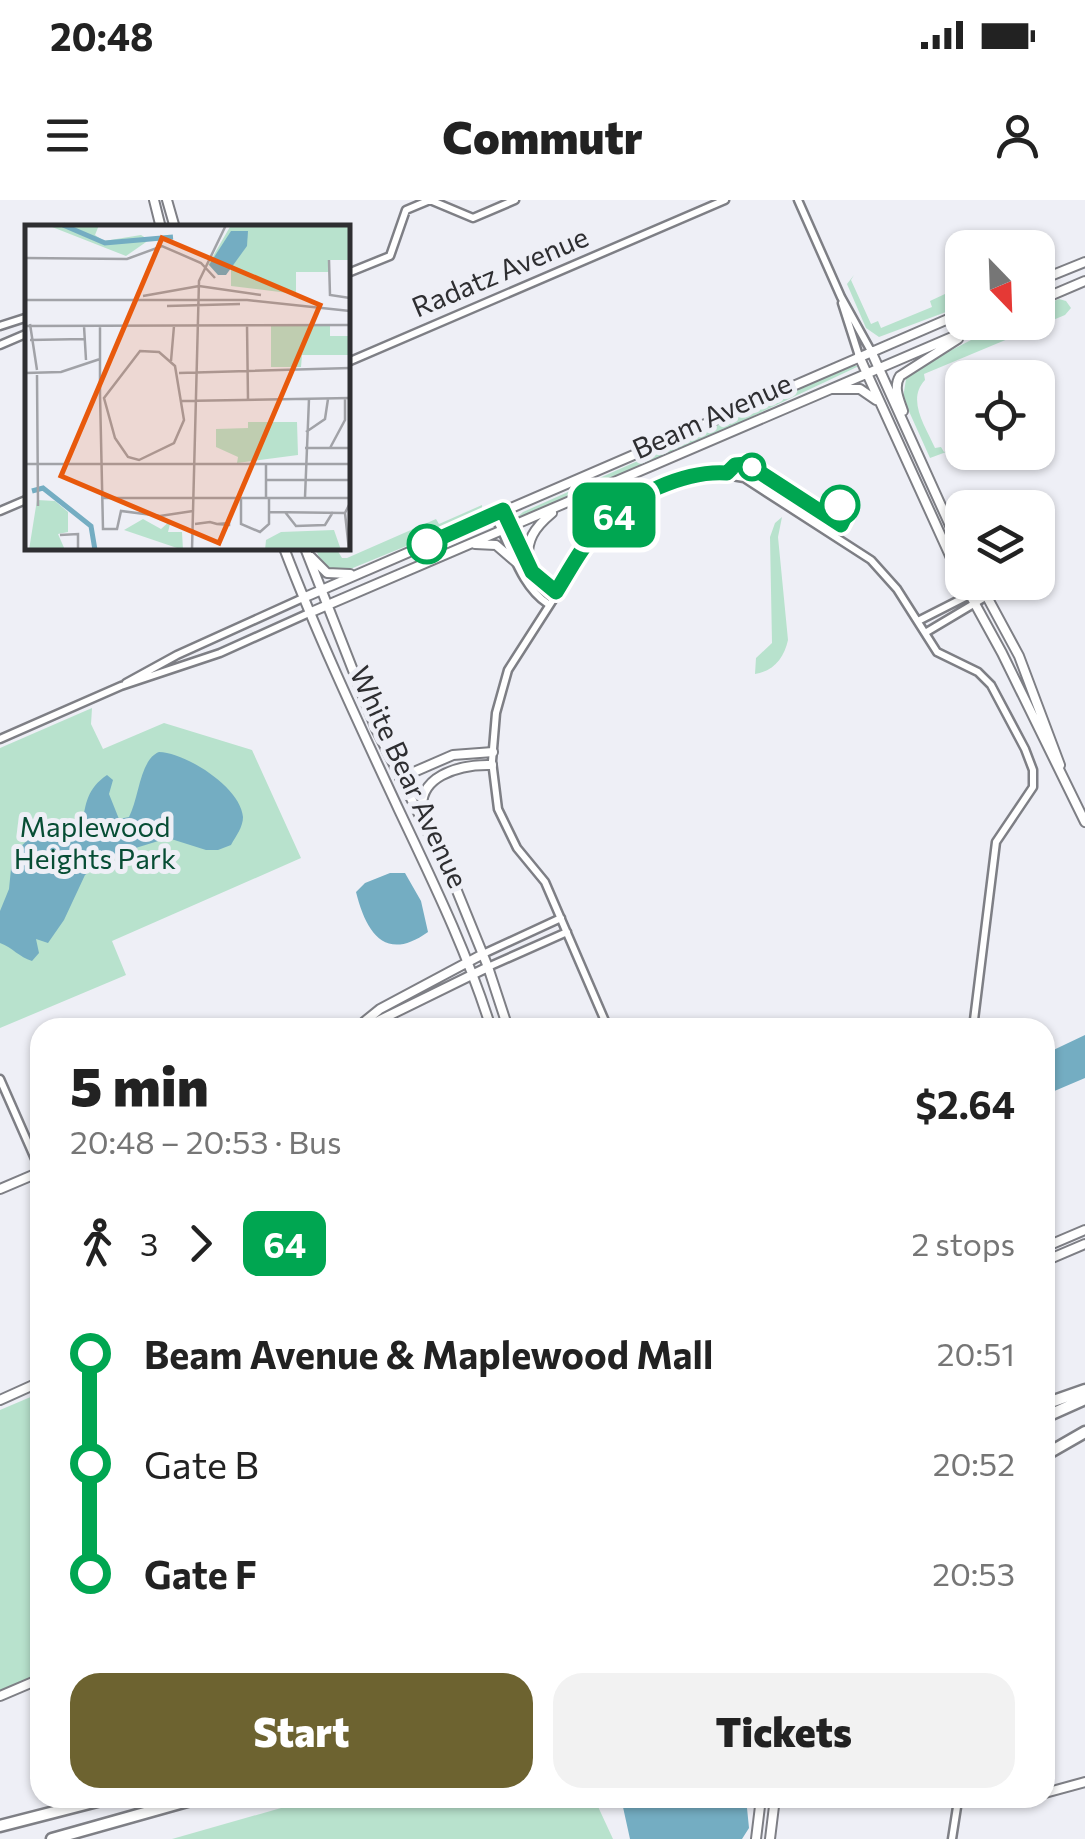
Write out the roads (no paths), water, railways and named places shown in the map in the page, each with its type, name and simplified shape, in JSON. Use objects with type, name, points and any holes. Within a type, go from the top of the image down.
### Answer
[{"type":"highway","points":[[1055,1400],[1085,1390]]},
{"type":"highway","points":[[1055,1414],[1085,1400]]},
{"type":"highway","points":[[1055,1443],[1085,1430]]},
{"type":"highway","points":[[1055,1448],[1085,1430]]},
{"type":"highway","points":[[0,1826],[70,1808]]},
{"type":"highway","points":[[52,1839],[162,1808]]},
{"type":"street","points":[[154,200],[160,225]]},
{"type":"street","points":[[167,200],[173,225]]},
{"type":"street","points":[[350,272],[390,256],[406,210],[430,200],[473,218],[515,200]]},
{"type":"street","name":"Radatz Avenue","points":[[350,361],[725,200]]},
{"type":"street","points":[[798,200],[945,515]]},
{"type":"street","points":[[1055,275],[1085,262]]},
{"type":"street","points":[[1055,294],[1085,281]]},
{"type":"street","points":[[841,297],[859,356],[945,543]]},
{"type":"street","points":[[0,326],[25,318]]},
{"type":"street","name":"Beam Avenue","points":[[121,686],[176,655],[321,590],[945,320]]},
{"type":"street","points":[[0,345],[25,333]]},
{"type":"street","name":"Beam Avenue","points":[[0,738],[121,686],[220,653],[945,340]]},
{"type":"street","points":[[911,440],[896,382],[906,369],[956,340]]},
{"type":"street","points":[[829,390],[860,389],[881,406]]},
{"type":"street","points":[[604,1018],[545,882],[505,828],[492,765],[496,713],[506,675],[599,528],[628,505],[694,475],[727,473],[744,478],[864,554],[892,582],[937,652],[978,672],[991,685],[1033,770],[1029,796],[996,842],[973,1018]]},
{"type":"street","points":[[0,511],[25,500]]},
{"type":"street","points":[[528,564],[528,542],[536,528],[560,507]]},
{"type":"street","points":[[498,512],[539,581],[556,592]]},
{"type":"street","points":[[507,529],[517,563],[531,588],[548,604]]},
{"type":"street","points":[[471,545],[496,545],[517,563]]},
{"type":"street","name":"White Bear Avenue","points":[[285,550],[339,682],[438,890],[487,1018]]},
{"type":"street","points":[[306,550],[327,573],[359,574]]},
{"type":"street","name":"White Bear Avenue","points":[[306,550],[376,728],[483,954],[505,1018]]},
{"type":"street","points":[[918,621],[956,600]]},
{"type":"street","points":[[973,600],[1062,774]]},
{"type":"street","points":[[925,632],[977,600]]},
{"type":"street","points":[[989,600],[1019,656],[1062,774],[1085,822]]},
{"type":"street","points":[[400,778],[453,756],[493,752]]},
{"type":"street","points":[[428,831],[422,808],[430,784],[463,766],[492,765]]},
{"type":"street","points":[[368,1018],[468,961],[561,918]]},
{"type":"street","points":[[384,1018],[567,932]]},
{"type":"street","points":[[0,1079],[30,1148]]},
{"type":"street","points":[[0,1189],[30,1176]]},
{"type":"street","points":[[1055,1243],[1085,1230]]},
{"type":"street","points":[[1055,1257],[1085,1244]]},
{"type":"street","points":[[0,1400],[30,1386]]},
{"type":"street","points":[[0,1696],[30,1683]]},
{"type":"street","points":[[1055,1790],[1085,1782]]},
{"type":"street","points":[[756,1839],[760,1808]]},
{"type":"street","points":[[770,1839],[774,1808]]},
{"type":"street","points":[[952,1839],[957,1808]]},
{"type":"water","points":[[159,752],[197,765],[233,795],[243,817],[231,845],[206,850],[168,838],[113,855],[85,875],[64,920],[48,943],[36,939],[39,953],[32,961],[0,943],[0,911],[9,889],[16,851],[33,835],[82,825],[91,791],[107,775],[113,780],[109,794],[119,819],[129,817],[148,762]]},
{"type":"water","points":[[390,873],[405,873],[421,901],[428,932],[413,941],[389,944],[380,939],[365,919],[356,892],[365,883]]},
{"type":"water","points":[[1085,1035],[1085,1078],[1055,1091],[1055,1049]]},
{"type":"water","points":[[623,1808],[747,1808],[749,1828],[742,1839],[630,1839]]},
{"type":"park label","name":"Maplewood Heights Park","points":[[95,843]]}]
